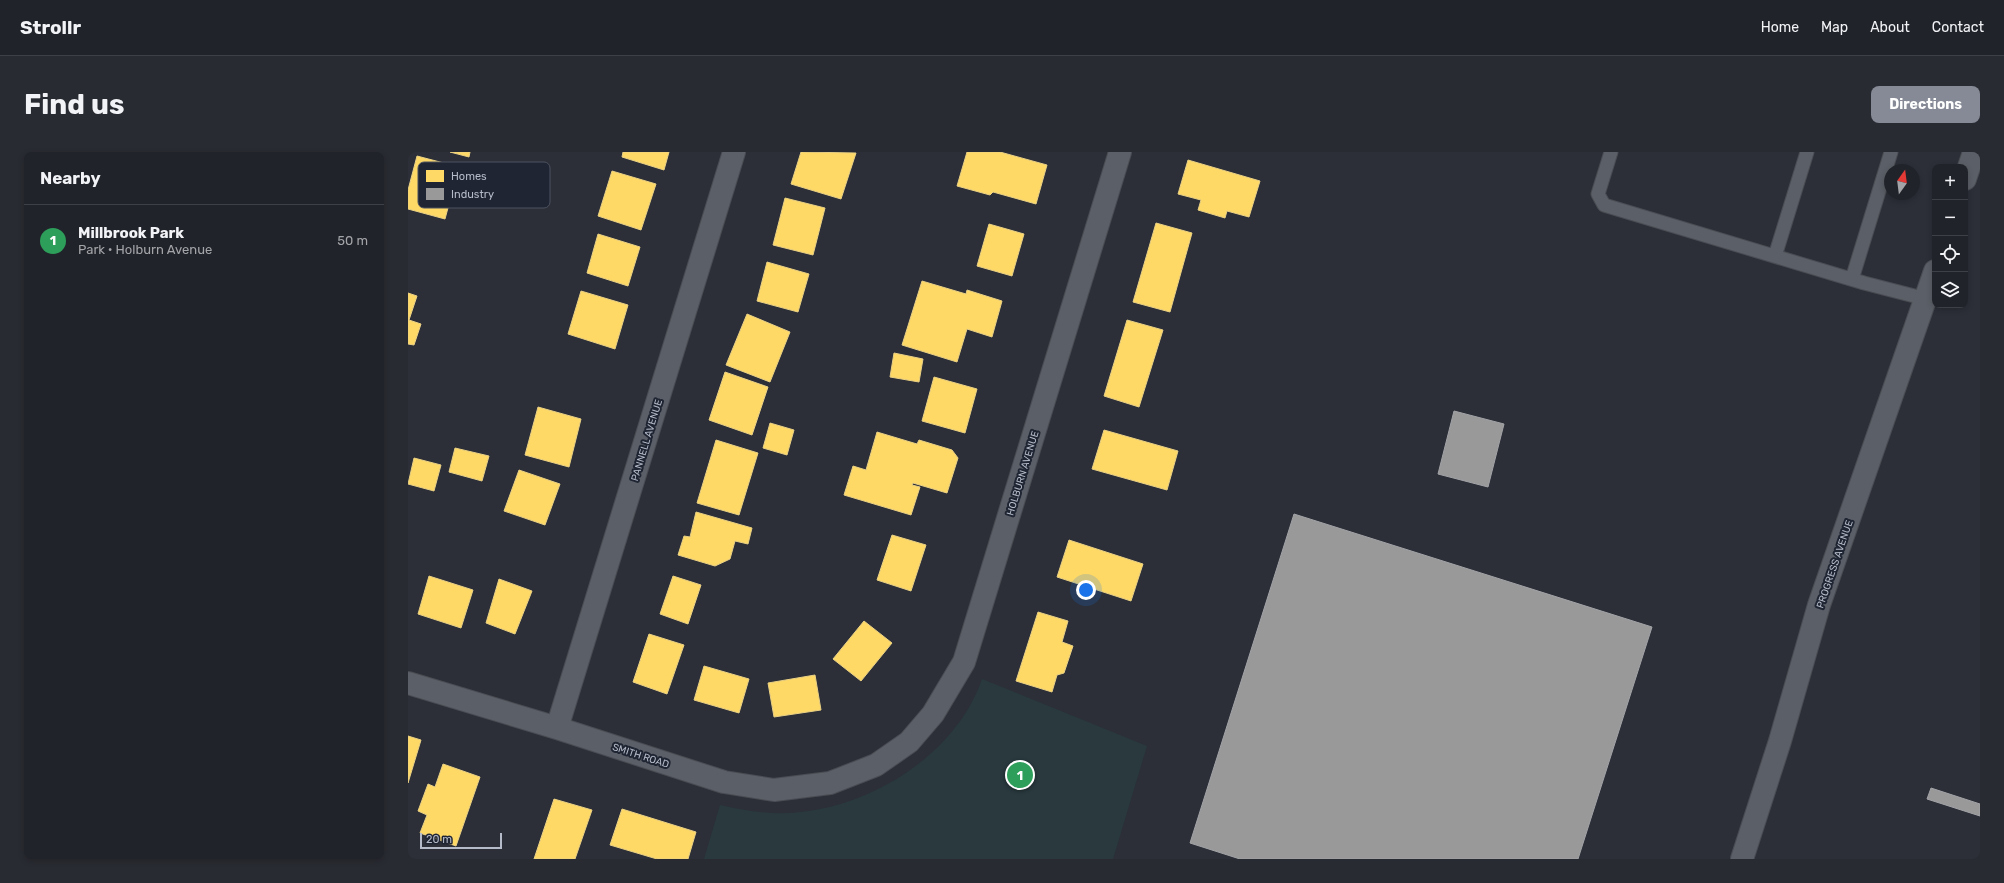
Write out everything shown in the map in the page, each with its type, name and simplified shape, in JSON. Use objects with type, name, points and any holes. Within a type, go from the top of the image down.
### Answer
[{"type":"street","name":"PANNELL AVENUE","points":[[557,728],[734,152]]},
{"type":"street","name":"HOLBURN AVENUE","points":[[876,765],[909,742],[933,714],[964,662],[1120,152]]},
{"type":"street","points":[[1968,170],[1974,152]]},
{"type":"street","name":"PROGRESS AVENUE","points":[[1742,859],[1780,741],[1819,605],[1935,272]]},
{"type":"street","name":"SMITH ROAD","points":[[408,683],[557,728],[724,782],[774,790],[830,783],[876,765]]},
{"type":"lane","points":[[1611,152],[1598,194],[1604,205],[1852,279],[1926,299]]},
{"type":"lane","points":[[1775,256],[1807,152]]},
{"type":"lane","points":[[1852,279],[1892,152]]},
{"type":"shaded area","points":[[982,679],[1147,746],[1113,859],[704,859],[720,805],[742,810],[775,813],[808,811],[835,806],[862,797],[888,784],[913,768],[935,750],[955,728],[971,705]]},
{"type":"building: Homes","points":[[450,152],[470,152],[469,157]]},
{"type":"building: Homes","points":[[623,152],[669,152],[664,170],[622,157]]},
{"type":"building: Homes","points":[[801,152],[856,153],[841,199],[791,184]]},
{"type":"building: Homes","points":[[967,152],[1000,152],[1047,165],[1036,204],[993,192],[990,195],[957,186]]},
{"type":"building: Homes","points":[[417,156],[440,162],[418,162],[418,208],[448,208],[445,219],[408,209],[408,190]]},
{"type":"building: Homes","points":[[1188,160],[1260,181],[1249,217],[1227,211],[1225,218],[1198,210],[1201,200],[1178,194]]},
{"type":"building: Homes","points":[[612,171],[656,184],[641,230],[598,216]]},
{"type":"building: Homes","points":[[785,198],[825,208],[813,255],[773,245]]},
{"type":"building: Homes","points":[[1156,223],[1192,233],[1170,312],[1133,302]]},
{"type":"building: Homes","points":[[989,224],[1024,234],[1012,276],[977,266]]},
{"type":"building: Homes","points":[[598,234],[640,247],[628,286],[587,273]]},
{"type":"building: Homes","points":[[767,262],[809,274],[798,312],[757,301]]},
{"type":"building: Homes","points":[[922,281],[966,294],[967,290],[1002,301],[992,337],[967,329],[957,362],[902,345]]},
{"type":"building: Homes","points":[[581,291],[628,305],[615,349],[568,334]]},
{"type":"building: Homes","points":[[408,293],[417,296],[409,320],[421,324],[414,345],[408,344]]},
{"type":"building: Homes","points":[[747,314],[790,332],[770,382],[726,365]]},
{"type":"building: Homes","points":[[1127,320],[1163,330],[1139,407],[1104,396]]},
{"type":"building: Homes","points":[[894,353],[923,359],[919,382],[890,377]]},
{"type":"building: Homes","points":[[725,372],[768,387],[752,435],[709,420]]},
{"type":"building: Homes","points":[[934,377],[977,389],[965,433],[922,421]]},
{"type":"building: Homes","points":[[538,407],[581,419],[569,467],[525,455]]},
{"type":"building: Homes","points":[[770,423],[794,430],[787,455],[763,448]]},
{"type":"building: Homes","points":[[1104,430],[1178,451],[1167,490],[1092,469]]},
{"type":"building: Homes","points":[[877,432],[917,444],[919,440],[952,450],[958,458],[947,493],[913,483],[912,485],[920,487],[911,515],[844,495],[853,466],[866,470]]},
{"type":"building: Homes","points":[[716,440],[758,453],[739,515],[697,503]]},
{"type":"building: Homes","points":[[455,448],[489,456],[482,481],[449,472]]},
{"type":"building: Homes","points":[[414,458],[441,465],[434,491],[408,484]]},
{"type":"building: Homes","points":[[519,470],[560,484],[545,525],[504,511]]},
{"type":"building: Homes","points":[[696,512],[752,528],[748,544],[735,541],[730,559],[715,566],[678,555],[684,536],[690,537]]},
{"type":"building: Homes","points":[[892,535],[926,545],[911,591],[877,580]]},
{"type":"building: Homes","points":[[1069,540],[1143,564],[1131,601],[1057,577]]},
{"type":"building: Homes","points":[[429,576],[473,590],[461,628],[418,614]]},
{"type":"building: Homes","points":[[673,576],[701,585],[688,624],[660,614]]},
{"type":"building: Homes","points":[[499,579],[532,591],[515,634],[486,623]]},
{"type":"building: Homes","points":[[1038,612],[1068,621],[1062,642],[1073,646],[1064,673],[1057,675],[1052,692],[1016,681]]},
{"type":"building: Homes","points":[[864,621],[892,643],[861,681],[833,659]]},
{"type":"building: Homes","points":[[649,634],[684,645],[667,694],[633,682]]},
{"type":"building: Homes","points":[[704,666],[749,679],[739,713],[694,700]]},
{"type":"building: Homes","points":[[815,675],[821,710],[774,717],[768,683]]},
{"type":"building: Homes","points":[[408,736],[421,740],[408,783]]},
{"type":"building: Homes","points":[[443,764],[480,777],[456,846],[420,833],[427,815],[418,811],[428,784],[435,787]]},
{"type":"building: Homes","points":[[554,799],[592,810],[575,859],[534,859]]},
{"type":"building: Homes","points":[[622,809],[696,832],[688,859],[657,859],[610,845]]},
{"type":"building: Industry","points":[[1454,411],[1504,424],[1488,487],[1438,474]]},
{"type":"building: Industry","points":[[1294,514],[1652,627],[1578,859],[1240,859],[1190,843]]},
{"type":"building: Industry","points":[[1931,788],[1980,804],[1980,816],[1927,799]]},
{"type":"place","name":"Millbrook Park","points":[[1020,775]]}]
